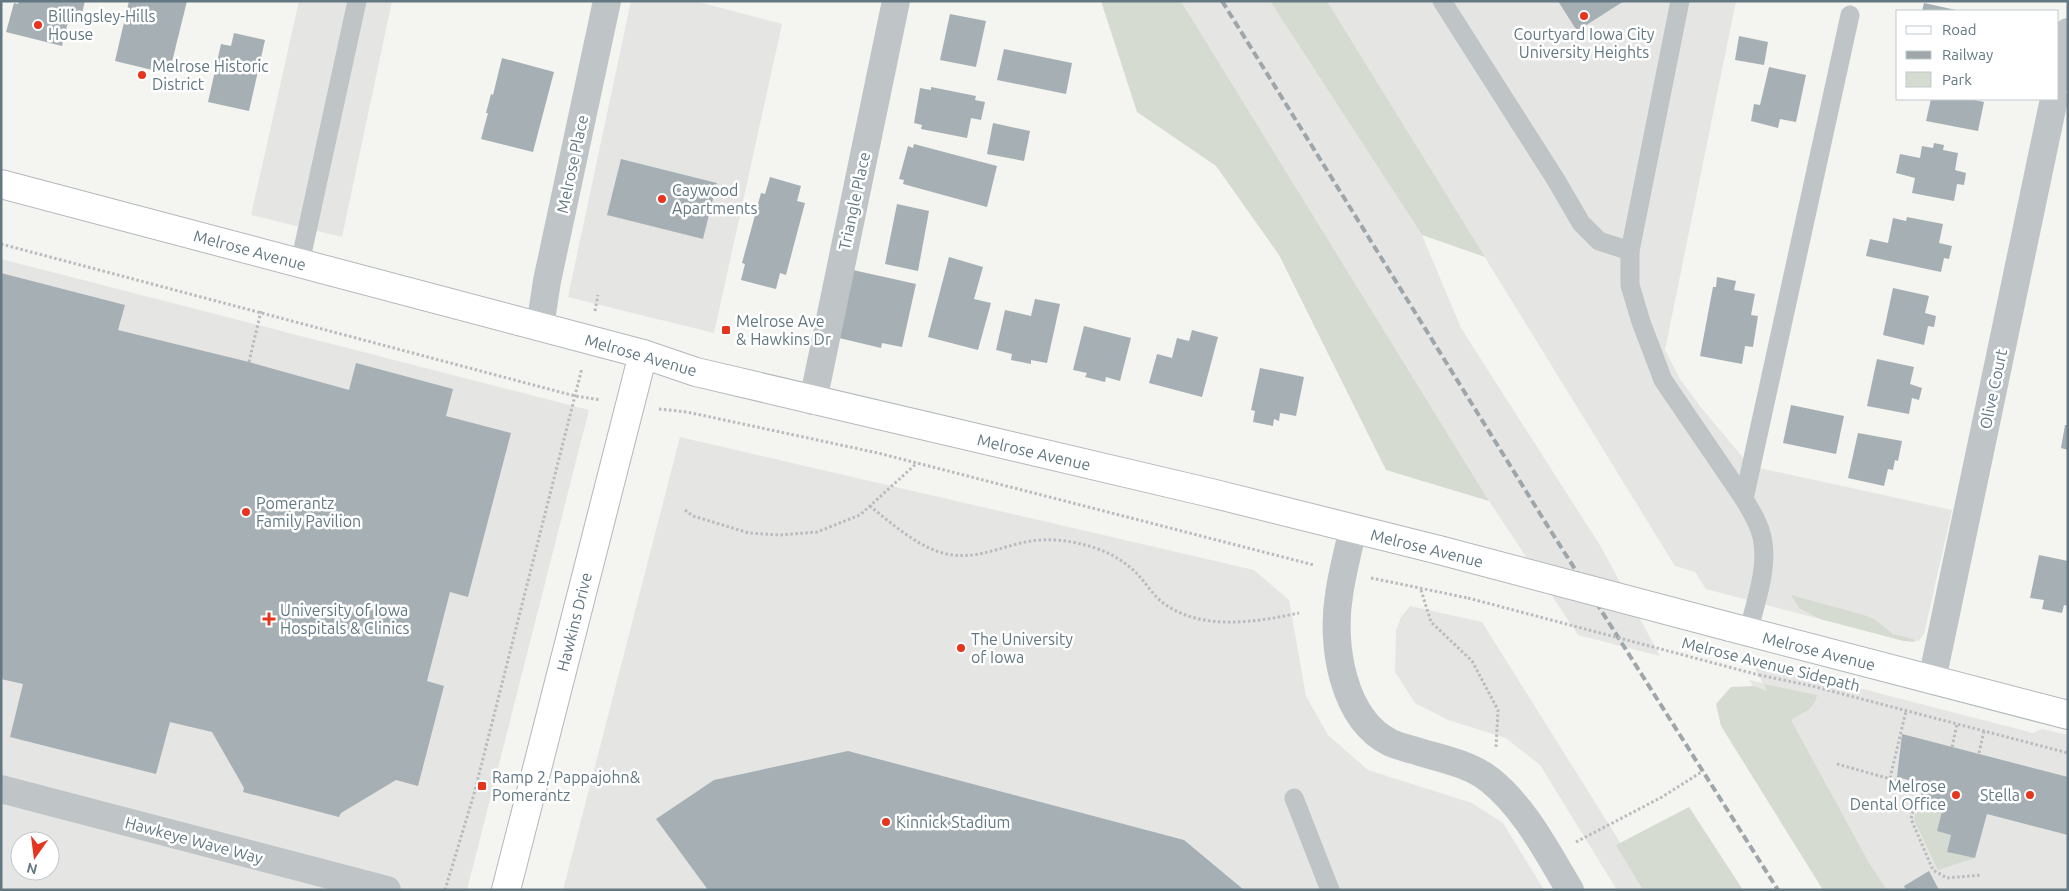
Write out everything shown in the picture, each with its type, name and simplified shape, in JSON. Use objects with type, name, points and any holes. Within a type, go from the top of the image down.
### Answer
[{"type":"main road","name":"Melrose Avenue","points":[[1,184],[643,354],[696,372],[1211,493],[1439,550],[2068,715]]},
{"type":"main road","name":"Hawkins Drive","points":[[506,890],[628,405],[643,354]]},
{"type":"street","name":"Melrose Place","points":[[540,327],[607,1]]},
{"type":"street","name":"Triangle Place","points":[[813,400],[896,1]]},
{"type":"street","points":[[2059,75],[2068,32]]},
{"type":"street","name":"Olive Court","points":[[1932,680],[2054,100]]},
{"type":"street","points":[[1353,529],[1338,596],[1337,634],[1343,676],[1352,705],[1370,727],[1391,743],[1464,765],[1489,779],[1507,796],[1532,830],[1570,890]]},
{"type":"street","name":"Hawkeye Wave Way","points":[[1,789],[387,890]]},
{"type":"lane","points":[[300,263],[357,1]]},
{"type":"lane","points":[[1442,1],[1556,180],[1581,224],[1599,241],[1630,250]]},
{"type":"lane","points":[[1680,1],[1630,250],[1630,285],[1641,322],[1663,380],[1744,499],[1755,518],[1762,537],[1761,580],[1739,630]]},
{"type":"lane","points":[[1744,499],[1850,15]]},
{"type":"lane","points":[[1294,798],[1330,890]]},
{"type":"path","name":"Melrose Avenue Sidepath","points":[[1,244],[575,396],[687,412],[878,453],[1260,553],[1420,590],[1468,598],[2068,754]]},
{"type":"path","points":[[249,362],[261,312]]},
{"type":"path","points":[[446,890],[476,784],[575,396]]},
{"type":"path","points":[[684,510],[694,516],[749,533],[780,535],[817,532],[860,515],[917,463]]},
{"type":"path","points":[[870,506],[920,543],[947,554],[982,555],[1039,540],[1066,541],[1088,545],[1112,555],[1130,567],[1166,605],[1189,616],[1223,622],[1260,621],[1299,613]]},
{"type":"path","points":[[1420,590],[1431,622],[1472,661],[1498,710],[1496,747]]},
{"type":"path","points":[[1890,778],[1906,711]]},
{"type":"path","points":[[1952,746],[1957,724]]},
{"type":"path","points":[[1979,753],[1984,731]]},
{"type":"path","points":[[1837,764],[1919,787],[1911,819],[1933,870],[1947,878],[1982,875]]},
{"type":"path","points":[[1571,845],[1662,797],[1704,772]]},
{"type":"shaded area","points":[[299,1],[392,1],[342,237],[251,215]]},
{"type":"shaded area","points":[[631,1],[695,1],[782,24],[714,333],[568,297]]},
{"type":"shaded area","points":[[1181,1],[1270,1],[1422,235],[1461,328],[1601,547],[1660,656],[1578,635],[1489,501]]},
{"type":"shaded area","points":[[1327,1],[1736,1],[1665,350],[1680,379],[1699,405],[1750,466],[1952,510],[1924,634],[1919,641],[1904,641],[1706,589],[1695,572],[1675,566]]},
{"type":"shaded area","name":"University of Iowa Hospitals & Clinics","points":[[1,259],[589,410],[467,890],[1,890]]},
{"type":"shaded area","name":"The University of Iowa","points":[[680,437],[1254,570],[1289,600],[1306,696],[1328,735],[1368,770],[1472,803],[1503,823],[1544,890],[563,890]]},
{"type":"shaded area","points":[[1410,606],[1482,622],[1650,890],[1617,890],[1540,765],[1506,738],[1448,720],[1415,703],[1395,672],[1396,631],[1401,617]]},
{"type":"shaded area","points":[[1754,667],[1828,680],[2033,733],[2042,729],[2068,735],[2068,890],[1877,890],[1749,680],[1763,683]]},
{"type":"green space","points":[[1101,1],[1181,1],[1489,501],[1386,470],[1279,255],[1216,166],[1137,112]]},
{"type":"green space","points":[[1270,1],[1327,1],[1485,257],[1422,235]]},
{"type":"green space","points":[[1791,595],[1864,615],[1874,619],[1893,634],[1913,639],[1915,642],[1904,641],[1820,619],[1799,608]]},
{"type":"green space","points":[[1764,684],[1817,695],[1811,708],[1791,720],[1869,863],[1887,890],[1823,890],[1721,726],[1716,704],[1731,687],[1754,686],[1767,691]]},
{"type":"green space","points":[[1918,806],[1942,811],[1937,831],[1951,835],[1947,852],[1975,858],[1938,870],[1914,820]]},
{"type":"green space","points":[[1689,807],[1743,890],[1643,890],[1616,845]]},
{"type":"building","name":"Billingsley-Hills House","points":[[19,1],[85,1],[81,17],[70,14],[62,46],[6,32],[14,3],[18,4]]},
{"type":"building","points":[[129,1],[187,1],[169,74],[115,61]]},
{"type":"building","name":"Courtyard Iowa City University Heights","points":[[1558,1],[1624,1],[1577,31]]},
{"type":"building","points":[[1924,3],[1956,10],[1922,10]]},
{"type":"building","points":[[950,14],[986,21],[976,67],[940,60]]},
{"type":"building","points":[[234,33],[265,40],[249,111],[208,102],[221,44],[231,46]]},
{"type":"building","points":[[1739,36],[1768,42],[1764,65],[1735,60]]},
{"type":"building","points":[[1004,49],[1072,63],[1066,94],[997,80]]},
{"type":"building","points":[[502,58],[554,72],[533,152],[481,139],[488,113],[486,113],[491,94],[493,95]]},
{"type":"building","points":[[1769,67],[1806,75],[1796,122],[1780,119],[1778,128],[1751,121],[1754,104],[1760,105]]},
{"type":"building","points":[[931,87],[976,96],[975,100],[985,102],[981,120],[971,118],[967,138],[921,129],[922,125],[914,123],[920,88],[931,90]]},
{"type":"building","points":[[1931,100],[1974,100],[1984,102],[1978,131],[1926,121]]},
{"type":"building","points":[[993,123],[1030,131],[1024,161],[987,154]]},
{"type":"building","points":[[1934,143],[1944,145],[1943,150],[1958,153],[1955,170],[1966,173],[1964,185],[1957,184],[1954,201],[1912,193],[1915,178],[1896,173],[1900,154],[1920,158],[1922,146],[1933,148]]},
{"type":"building","points":[[914,144],[997,166],[987,207],[903,184],[904,180],[899,179],[908,146],[913,148]]},
{"type":"building","name":"Caywood Apartments","points":[[621,159],[717,183],[703,239],[607,215]]},
{"type":"building","points":[[770,177],[801,186],[797,201],[805,203],[786,275],[780,273],[776,289],[741,280],[745,264],[742,263],[761,193],[765,194]]},
{"type":"building","points":[[897,204],[929,211],[918,271],[885,264]]},
{"type":"building","points":[[1907,217],[1943,224],[1939,243],[1952,246],[1949,259],[1944,258],[1941,272],[1866,256],[1870,239],[1888,243],[1893,218],[1906,221]]},
{"type":"building","points":[[949,257],[983,267],[974,299],[991,303],[978,350],[928,337]]},
{"type":"building","points":[[853,270],[916,284],[902,347],[882,343],[881,348],[839,338]]},
{"type":"building","name":"University of Iowa Hospitals & Clinics","points":[[1,273],[125,305],[118,330],[249,362],[349,390],[356,363],[453,389],[446,416],[511,433],[468,597],[450,592],[427,681],[444,686],[418,786],[396,780],[341,813],[339,817],[243,792],[244,788],[212,732],[170,722],[156,774],[10,737],[23,684],[1,679]]},
{"type":"building","points":[[1717,277],[1736,281],[1734,290],[1755,294],[1751,315],[1758,316],[1753,347],[1745,346],[1742,364],[1700,356],[1713,287],[1716,287]]},
{"type":"building","points":[[1893,288],[1929,296],[1925,313],[1936,316],[1934,327],[1928,326],[1924,345],[1883,335]]},
{"type":"building","points":[[1035,299],[1060,304],[1047,363],[1031,360],[1031,364],[1011,360],[1012,354],[996,350],[1005,310],[1031,316]]},
{"type":"building","points":[[1084,326],[1131,338],[1120,381],[1106,377],[1105,382],[1085,377],[1087,373],[1073,370]]},
{"type":"building","points":[[1192,330],[1218,337],[1202,397],[1149,383],[1157,354],[1172,358],[1177,338],[1189,341]]},
{"type":"building","points":[[1877,359],[1914,367],[1910,384],[1922,388],[1919,400],[1912,398],[1909,414],[1867,406]]},
{"type":"building","points":[[1260,368],[1304,377],[1296,416],[1280,413],[1279,421],[1274,419],[1273,426],[1253,422],[1255,411],[1251,410]]},
{"type":"building","points":[[1791,405],[1844,416],[1836,454],[1783,443]]},
{"type":"building","points":[[2065,425],[2068,425],[2068,450],[2061,448]]},
{"type":"building","points":[[1858,433],[1902,441],[1898,461],[1895,460],[1893,470],[1888,469],[1884,486],[1848,478]]},
{"type":"building","points":[[2039,555],[2068,561],[2068,606],[2064,605],[2062,613],[2042,609],[2044,600],[2030,598]]},
{"type":"building","name":"Melrose Dental Office","points":[[1902,734],[2068,777],[2068,835],[1987,814],[1975,858],[1947,852],[1951,835],[1937,831],[1942,811],[1918,806],[1924,784],[1897,777]]},
{"type":"building","name":"Kinnick Stadium","points":[[848,751],[1184,840],[1244,890],[708,890],[656,819],[714,780]]},
{"type":"building","points":[[1929,871],[1939,890],[1906,890],[1904,886]]},
{"type":"railway","points":[[1222,1],[1542,517],[1778,890]]},
{"type":"place","name":"Courtyard Iowa City University Heights","points":[[1584,16]]},
{"type":"place","name":"Billingsley-Hills House","points":[[38,25]]},
{"type":"place","name":"Melrose Historic District","points":[[142,75]]},
{"type":"place","name":"Caywood Apartments","points":[[662,199]]},
{"type":"place","name":"Melrose Ave & Hawkins Dr","points":[[726,330]]},
{"type":"place","name":"Pomerantz Family Pavilion","points":[[246,512]]},
{"type":"place","name":"University of Iowa Hospitals & Clinics","points":[[269,619]]},
{"type":"place","name":"The University of Iowa","points":[[961,648]]},
{"type":"place","name":"Ramp 2, Pappajohn& Pomerantz","points":[[482,786]]},
{"type":"place","name":"Melrose Dental Office","points":[[1956,795]]},
{"type":"place","name":"Stella","points":[[2030,795]]},
{"type":"place","name":"Kinnick Stadium","points":[[886,822]]}]
